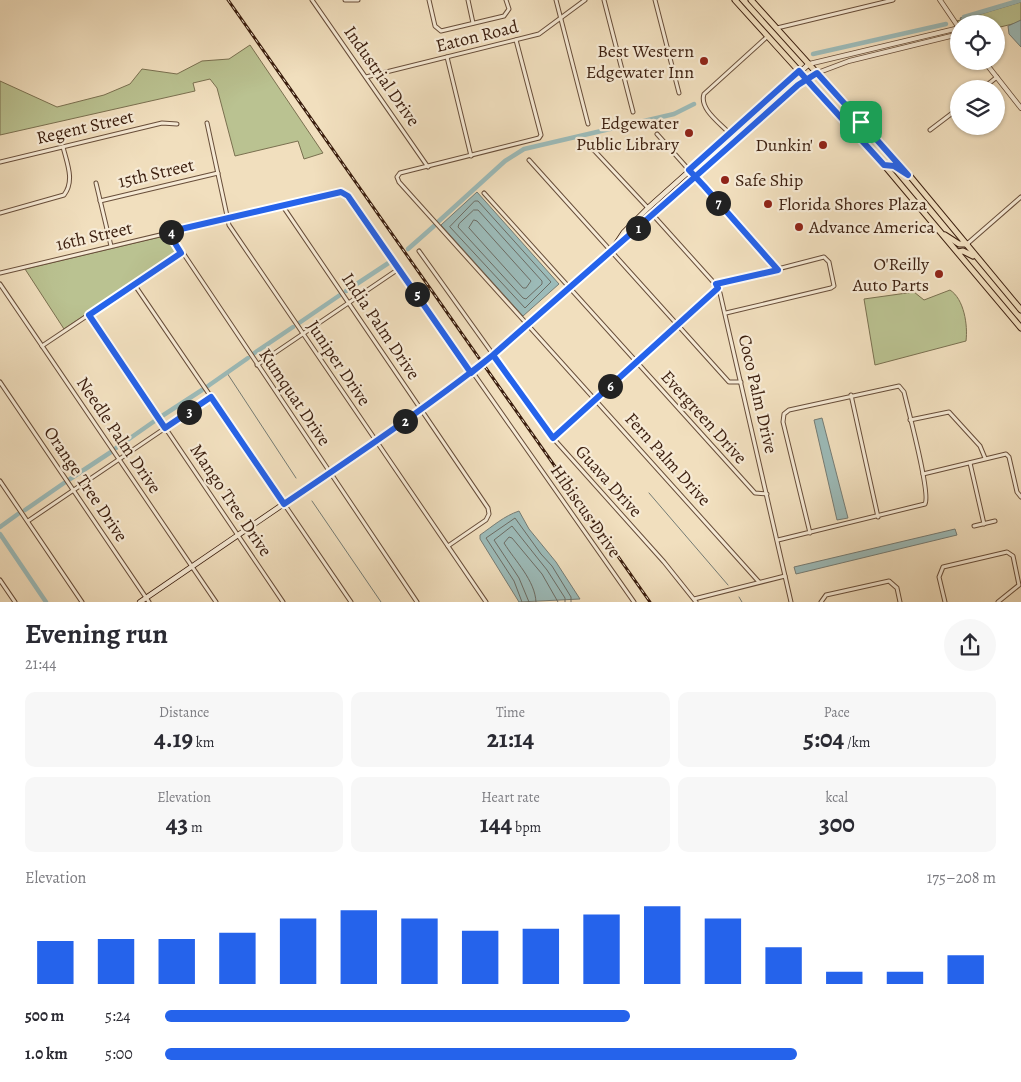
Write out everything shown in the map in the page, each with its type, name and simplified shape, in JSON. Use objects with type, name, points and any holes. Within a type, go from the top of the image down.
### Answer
[{"type":"main road","points":[[735,0],[884,165],[1021,328]]},
{"type":"main road","points":[[751,0],[908,175],[1021,310]]},
{"type":"main road","points":[[611,250],[624,232],[648,208],[809,64]]},
{"type":"main road","points":[[140,602],[148,600],[192,566],[330,473],[471,373],[806,79],[817,73]]},
{"type":"main road","points":[[884,165],[894,166],[908,175]]},
{"type":"main road","points":[[942,234],[959,244],[967,244]]},
{"type":"main road","points":[[958,252],[970,253],[984,266]]},
{"type":"main road","points":[[1003,307],[1010,310],[1021,323]]},
{"type":"street","name":"Industrial Drive","points":[[312,0],[428,167]]},
{"type":"street","points":[[345,0],[358,0]]},
{"type":"street","points":[[429,0],[437,30],[441,31],[504,16],[509,9],[506,0]]},
{"type":"street","points":[[468,0],[473,23]]},
{"type":"street","points":[[556,0],[588,124]]},
{"type":"street","name":"Eaton Road","points":[[366,77],[539,34],[585,0]]},
{"type":"street","points":[[604,0],[634,112]]},
{"type":"street","points":[[655,0],[679,93]]},
{"type":"street","points":[[776,28],[893,0]]},
{"type":"street","points":[[940,0],[950,15]]},
{"type":"street","points":[[809,64],[950,30]]},
{"type":"street","points":[[730,134],[704,107],[702,100],[704,94],[768,36]]},
{"type":"street","points":[[817,73],[849,61],[950,36]]},
{"type":"street","points":[[428,167],[541,136],[516,40]]},
{"type":"street","points":[[847,55],[849,61]]},
{"type":"street","points":[[447,58],[472,156]]},
{"type":"street","points":[[991,70],[1021,108]]},
{"type":"street","points":[[993,80],[997,77]]},
{"type":"street","points":[[930,130],[950,115]]},
{"type":"street","name":"Regent Street","points":[[0,162],[162,123],[177,124]]},
{"type":"street","name":"Juniper Drive","points":[[207,123],[229,226],[486,602]]},
{"type":"street","points":[[657,134],[778,270]]},
{"type":"street","points":[[590,146],[648,208]]},
{"type":"street","points":[[0,212],[64,195],[70,181],[63,147]]},
{"type":"street","points":[[529,160],[729,382],[741,382]]},
{"type":"street","name":"Fern Palm Drive","points":[[428,167],[400,173],[396,177],[759,582]]},
{"type":"street","name":"15th Street","points":[[100,201],[218,173]]},
{"type":"street","points":[[96,183],[111,246]]},
{"type":"street","name":"16th Street","points":[[0,272],[341,192]]},
{"type":"street","name":"Hibiscus Drive","points":[[341,192],[348,196],[400,268],[471,373],[634,602]]},
{"type":"street","name":"Evergreen Drive","points":[[484,193],[755,493],[767,494]]},
{"type":"street","points":[[967,244],[1021,197]]},
{"type":"street","name":"India Palm Drive","points":[[282,205],[488,508],[489,514],[486,520],[448,546]]},
{"type":"street","name":"Coco Palm Drive","points":[[653,215],[717,286],[726,313],[791,602]]},
{"type":"street","name":"Kumquat Drive","points":[[168,232],[417,602]]},
{"type":"street","name":"Guava Drive","points":[[419,251],[553,438],[695,600]]},
{"type":"street","points":[[42,346],[181,253]]},
{"type":"street","points":[[553,438],[678,325],[717,286],[824,257],[828,260],[834,286],[831,288],[726,313]]},
{"type":"street","points":[[257,365],[400,268]]},
{"type":"street","name":"Needle Palm Drive","points":[[0,284],[216,602]]},
{"type":"street","points":[[134,284],[350,602]]},
{"type":"street","name":"Mango Tree Drive","points":[[89,315],[284,602]]},
{"type":"street","name":"Orange Tree Drive","points":[[0,382],[148,600]]},
{"type":"street","points":[[778,540],[810,533],[925,504],[928,498],[923,474],[904,392],[899,386],[789,410],[783,418],[810,533]]},
{"type":"street","points":[[851,395],[878,516]]},
{"type":"street","points":[[28,521],[211,397]]},
{"type":"street","points":[[910,420],[949,412],[980,446],[985,458]]},
{"type":"street","points":[[923,474],[1002,454],[1008,455],[1016,492],[1021,497]]},
{"type":"street","points":[[970,462],[984,524]]},
{"type":"street","points":[[0,480],[82,602]]},
{"type":"street","points":[[974,526],[995,521]]},
{"type":"street","points":[[945,602],[939,577],[943,567],[1007,552],[1013,556],[1019,584],[998,602]]},
{"type":"street","points":[[695,600],[785,576]]},
{"type":"street","points":[[0,580],[15,602]]},
{"type":"street","points":[[821,602],[826,596],[890,581],[897,588],[900,602]]},
{"type":"green space","points":[[1021,1],[1021,22],[1005,26],[1005,15],[976,15]]},
{"type":"green space","points":[[250,45],[323,153],[304,159],[298,141],[235,156],[217,88],[210,79],[193,83],[195,91],[0,135],[0,81],[57,107],[104,95],[130,84],[142,69],[177,74],[202,61],[229,59]]},
{"type":"green space","points":[[164,236],[177,252],[175,255],[64,329],[25,269]]},
{"type":"green space","points":[[950,290],[955,294],[962,306],[966,341],[875,365],[864,299],[914,292],[924,300]]},
{"type":"water","points":[[1021,0],[1021,2],[978,15],[970,15]]},
{"type":"water","points":[[1021,20],[1021,47],[1009,34],[1008,26]]},
{"type":"water","points":[[477,192],[559,284],[523,316],[441,225]]},
{"type":"water","points":[[822,418],[848,518],[837,520],[814,420]]},
{"type":"water","points":[[519,511],[529,529],[556,562],[580,599],[519,602],[480,539],[480,535],[503,518]]},
{"type":"water","points":[[955,529],[957,535],[796,574],[794,567]]},
{"type":"waterway","points":[[971,15],[1021,0]]},
{"type":"waterway","points":[[813,54],[946,24]]},
{"type":"waterway","points":[[439,221],[505,161],[524,149],[674,114],[694,104]]},
{"type":"waterway","points":[[408,249],[434,226]]},
{"type":"waterway","points":[[346,291],[390,262]]},
{"type":"waterway","points":[[299,323],[340,295]]},
{"type":"waterway","points":[[253,354],[293,327]]},
{"type":"waterway","points":[[208,386],[248,358]]},
{"type":"waterway","points":[[227,373],[296,478]]},
{"type":"waterway","points":[[162,416],[202,390]]},
{"type":"waterway","points":[[116,448],[156,420]]},
{"type":"waterway","points":[[70,479],[111,452]]},
{"type":"waterway","points":[[25,510],[64,483]]},
{"type":"waterway","points":[[649,493],[728,585]]},
{"type":"waterway","points":[[312,501],[381,602]]},
{"type":"waterway","points":[[0,527],[18,514]]},
{"type":"waterway","points":[[0,534],[46,602]]},
{"type":"waterway","points":[[739,597],[742,602]]},
{"type":"railway","points":[[228,0],[650,602]]},
{"type":"place","name":"Best Western Edgewater Inn","points":[[704,61]]},
{"type":"place","name":"Edgewater Public Library","points":[[689,133]]},
{"type":"place","name":"Dunkin'","points":[[823,145]]},
{"type":"place","name":"Safe Ship","points":[[725,180]]},
{"type":"place","name":"Florida Shores Plaza","points":[[768,204]]},
{"type":"place","name":"Advance America","points":[[799,227]]},
{"type":"place","name":"O'Reilly Auto Parts","points":[[939,274]]},
{"type":"route","points":[[861,122],[817,73],[806,79],[798,85],[737,140],[695,177],[628,237],[471,373],[433,402],[284,504],[211,397],[165,428],[89,315],[181,253],[168,232],[341,192],[348,196],[400,268],[471,373],[493,355],[553,438],[718,288],[716,284],[778,270],[704,186],[695,177],[689,170],[799,71],[806,79],[815,89],[884,165],[894,166],[908,175],[861,122]]}]
